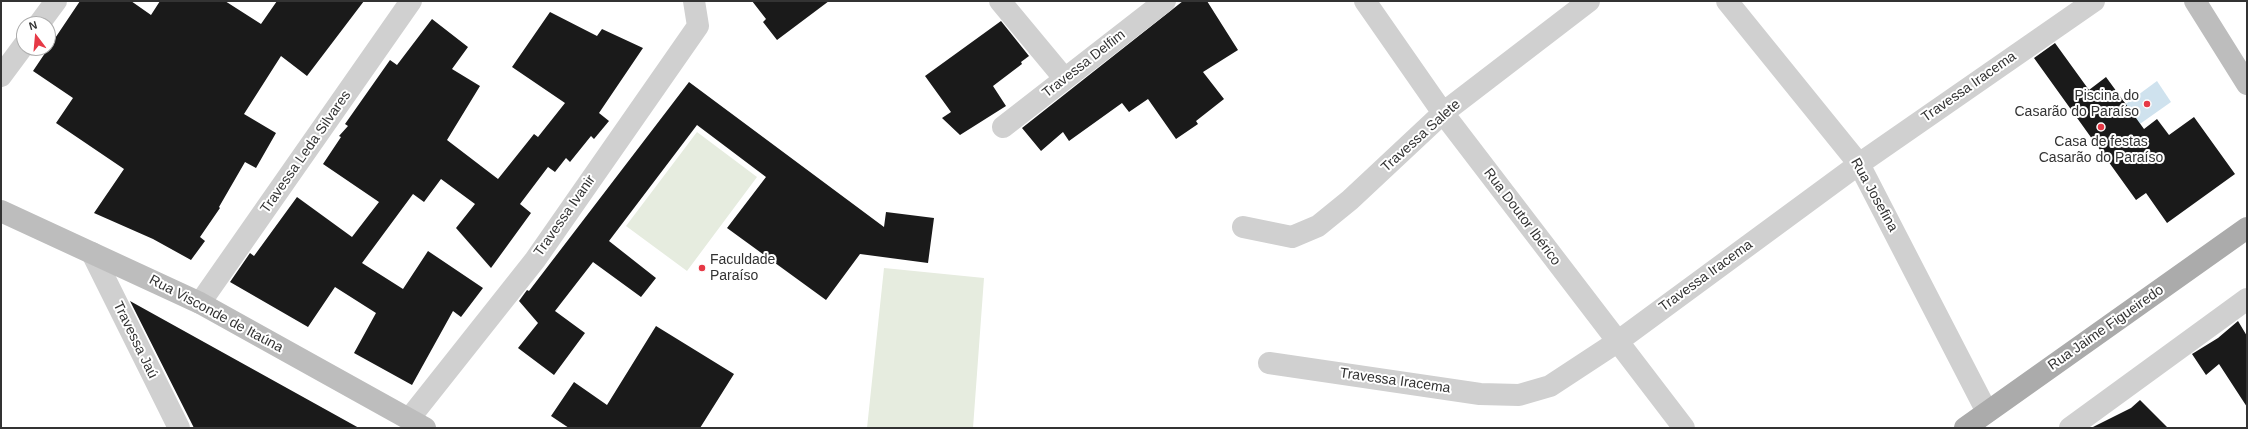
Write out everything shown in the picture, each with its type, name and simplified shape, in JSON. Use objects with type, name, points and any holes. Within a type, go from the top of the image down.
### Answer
[{"type":"main road","points":[[2196,1],[2247,84]]},
{"type":"main road","name":"Rua Visconde de Itaúna","points":[[1,211],[200,303],[417,424]]},
{"type":"main road","name":"Rua Jaime Figueiredo","points":[[1965,428],[2247,228]]},
{"type":"street","points":[[45,16],[56,1]]},
{"type":"street","name":"Travessa Leda Silvares","points":[[200,303],[411,1]]},
{"type":"street","name":"Travessa Ivanir","points":[[417,424],[535,260],[698,26],[694,1]]},
{"type":"street","points":[[1000,1],[1064,78]]},
{"type":"street","name":"Travessa Delfim","points":[[1003,127],[1164,1]]},
{"type":"street","name":"Rua Doutor Ibérico","points":[[1365,1],[1443,113],[1684,428]]},
{"type":"street","name":"Travessa Salete","points":[[1243,227],[1292,236],[1318,226],[1350,200],[1443,113],[1589,1]]},
{"type":"street","name":"Rua Josefina","points":[[1727,1],[1859,164],[1987,412]]},
{"type":"street","name":"Travessa Iracema","points":[[1269,363],[1480,394],[1519,395],[1550,386],[1617,342],[1859,164],[2094,1]]},
{"type":"street","points":[[1,76],[16,56]]},
{"type":"street","name":"Travessa Jaú","points":[[92,253],[178,428]]},
{"type":"street","points":[[2070,428],[2247,299]]},
{"type":"shaded area","points":[[697,132],[757,177],[687,271],[626,226]]},
{"type":"shaded area","points":[[884,268],[984,278],[973,428],[867,428]]},
{"type":"water","name":"Piscina do Casarão do Paraíso","points":[[2157,81],[2171,102],[2137,126],[2123,106]]},
{"type":"building","points":[[80,1],[131,1],[151,15],[160,1],[225,1],[261,24],[277,1],[364,1],[307,76],[281,56],[244,114],[276,133],[256,168],[245,162],[219,207],[220,208],[200,237],[205,241],[191,260],[153,239],[94,213],[124,169],[56,123],[73,98],[33,71],[43,56],[56,56],[56,37]]},
{"type":"building","points":[[752,1],[829,1],[777,40],[763,22],[766,19]]},
{"type":"building","points":[[1183,1],[1207,1],[1238,50],[1203,72],[1224,99],[1196,121],[1198,124],[1176,139],[1148,99],[1129,112],[1122,103],[1069,141],[1063,132],[1041,151],[1022,128]]},
{"type":"building","points":[[550,12],[597,36],[602,29],[643,48],[599,113],[609,121],[594,139],[591,136],[570,162],[566,158],[555,172],[548,167],[520,204],[531,213],[491,268],[456,228],[475,204],[441,179],[424,202],[413,194],[362,263],[403,289],[428,251],[483,288],[461,317],[453,311],[412,385],[354,353],[376,313],[335,287],[308,327],[230,282],[250,253],[254,256],[297,197],[352,237],[379,202],[323,164],[341,137],[339,136],[348,126],[345,124],[390,60],[397,65],[432,19],[468,47],[452,69],[480,86],[447,140],[498,179],[534,134],[538,137],[565,103],[512,67]]},
{"type":"building","points":[[1001,21],[1029,56],[1021,62],[1022,64],[993,86],[1006,106],[960,135],[942,118],[951,112],[925,76]]},
{"type":"building","name":"Casa de festas Casarão do Paraíso","points":[[2055,43],[2089,90],[2106,77],[2144,129],[2157,119],[2169,135],[2194,117],[2235,174],[2167,223],[2146,193],[2136,200],[2034,58]]},
{"type":"building","points":[[689,82],[884,227],[886,212],[934,218],[928,263],[860,254],[826,300],[727,228],[766,177],[697,125],[609,241],[656,278],[641,297],[593,262],[555,311],[585,333],[554,375],[518,348],[538,323],[519,301],[527,290],[529,291]]},
{"type":"building","points":[[130,301],[359,428],[194,428]]},
{"type":"building","points":[[2238,321],[2247,336],[2247,407],[2219,364],[2206,375],[2192,354],[2218,338]]},
{"type":"building","points":[[656,326],[734,374],[700,428],[569,428],[551,416],[574,382],[607,405]]},
{"type":"building","points":[[2140,400],[2168,428],[2091,428],[2131,408]]},
{"type":"place","name":"Piscina do Casarão do Paraíso","points":[[2147,104]]},
{"type":"place","name":"Casa de festas Casarão do Paraíso","points":[[2101,127]]},
{"type":"place","name":"Faculdade Paraíso","points":[[702,268]]}]
